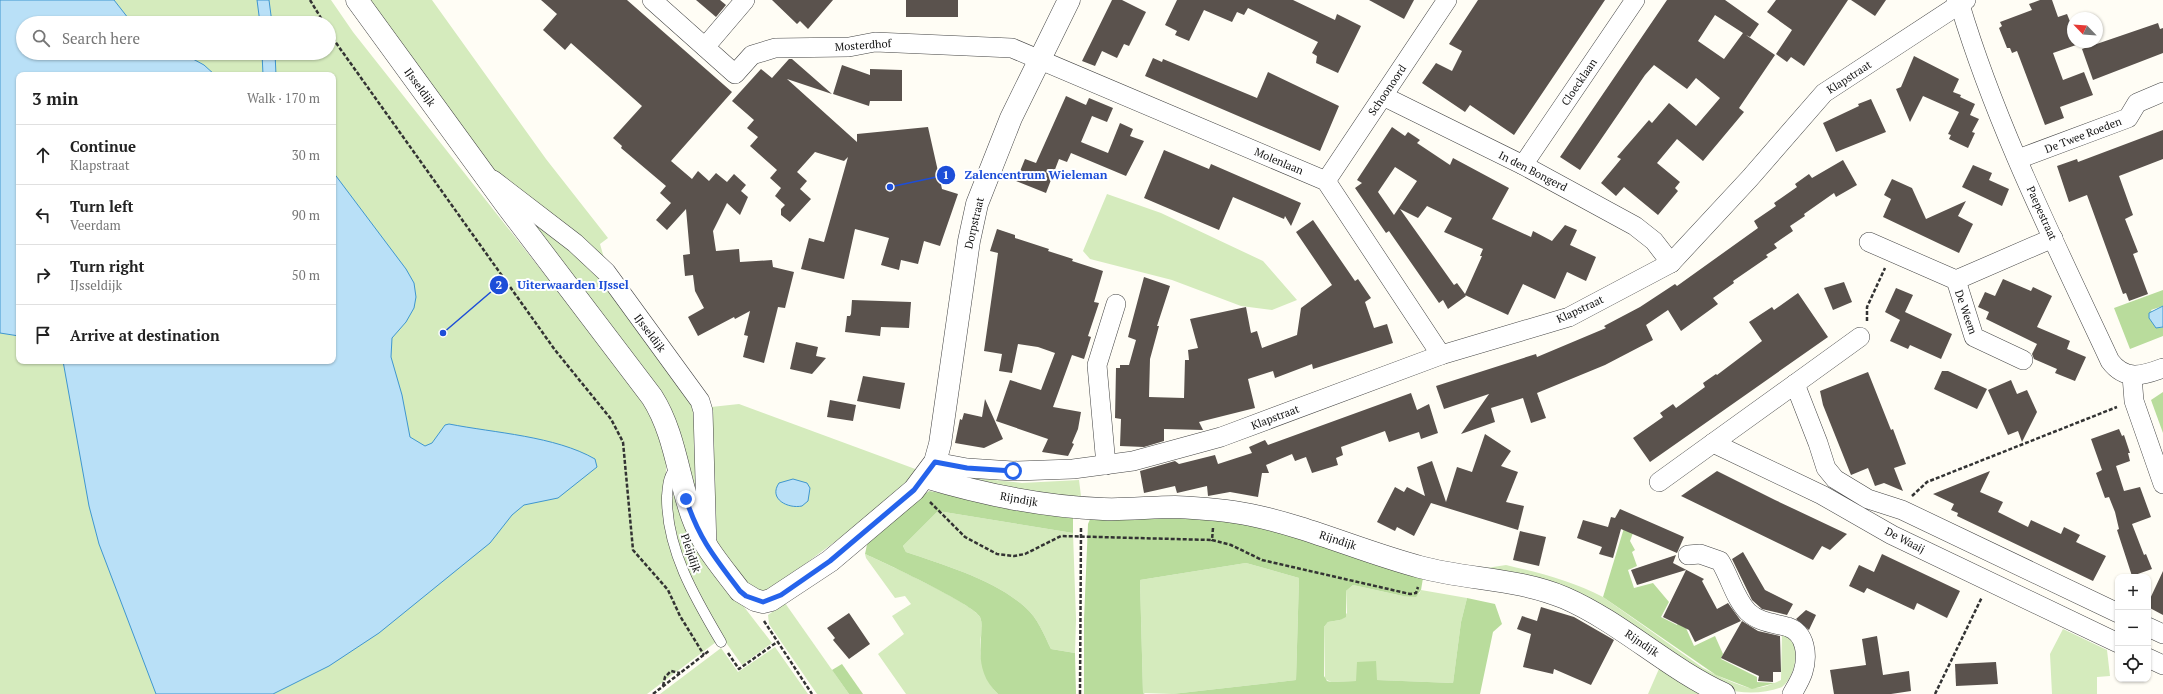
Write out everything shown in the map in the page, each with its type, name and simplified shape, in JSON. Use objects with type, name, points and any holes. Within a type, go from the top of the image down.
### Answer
[{"type":"street","name":"IJsseldijk","points":[[357,0],[484,174],[652,397],[666,424],[692,517],[707,548],[740,591],[746,596],[763,602]]},
{"type":"street","name":"Mosterdhof","points":[[652,0],[735,74],[752,55],[775,48],[849,47],[875,42],[1012,48],[1039,59]]},
{"type":"street","points":[[705,47],[745,0]]},
{"type":"street","name":"Dorpstraat","points":[[925,475],[940,444],[969,241],[977,204],[1011,118],[1069,0]]},
{"type":"street","name":"Schoonoord","points":[[1326,181],[1447,0]]},
{"type":"street","name":"Cloecklaan","points":[[1523,165],[1635,0]]},
{"type":"street","name":"Paepestraat","points":[[1961,2],[1973,50],[2018,160],[2053,238],[2110,361],[2124,373],[2132,376]]},
{"type":"street","name":"Klapstraat","points":[[925,475],[967,468],[1013,471],[1073,469],[1133,461],[1221,438],[1441,355],[1569,317],[1671,263],[1750,178],[1824,93],[1961,2]]},
{"type":"street","name":"Molenlaan","points":[[1039,59],[1326,181]]},
{"type":"street","name":"De Twee Roeden","points":[[2018,160],[2128,118],[2137,103],[2163,92]]},
{"type":"street","name":"In den Bongerd","points":[[1383,96],[1523,165],[1635,226],[1654,241],[1671,263]]},
{"type":"street","name":"IJsseldijk","points":[[484,174],[575,243],[606,272],[700,401],[703,411],[707,548]]},
{"type":"street","points":[[1326,181],[1441,355]]},
{"type":"street","name":"De Weem","points":[[1869,242],[1956,280],[2053,238]]},
{"type":"street","name":"De Weem","points":[[1956,280],[1974,337],[2023,360]]},
{"type":"street","points":[[1106,465],[1097,365],[1116,304]]},
{"type":"street","points":[[1659,482],[1860,337]]},
{"type":"street","points":[[2163,368],[2140,376],[2132,376],[2134,401],[2163,484]]},
{"type":"street","points":[[1795,384],[1826,468],[1835,479],[1868,499],[1899,509],[2115,612]]},
{"type":"street","name":"De Waaij","points":[[1713,443],[1822,495],[1892,535],[1990,582],[2115,637]]},
{"type":"street","points":[[763,602],[781,595],[830,561],[925,475]]},
{"type":"street","name":"Rijndijk","points":[[925,475],[994,494],[1083,508],[1174,508],[1216,510],[1272,520],[1422,568],[1521,584],[1564,597],[1589,610],[1695,679],[1724,694]]},
{"type":"street","points":[[1822,495],[1835,479]]},
{"type":"street","points":[[1688,555],[1700,554],[1720,561],[1740,602],[1748,612],[1764,622],[1789,628],[1802,638],[1804,646],[1803,672],[1792,694]]},
{"type":"street","points":[[1990,582],[2002,557]]},
{"type":"street","points":[[2151,628],[2163,634]]},
{"type":"street","points":[[2151,659],[2163,665]]},
{"type":"lane","name":"Pleijdijk","points":[[678,467],[672,473],[668,489],[667,508],[672,535],[692,590],[721,642]]},
{"type":"path","points":[[310,0],[320,16]]},
{"type":"path","points":[[336,42],[555,350],[611,419],[623,442],[633,550],[668,590],[680,616],[704,655],[654,694]]},
{"type":"path","points":[[1860,337],[1867,326],[1867,307],[1892,253]]},
{"type":"path","points":[[1899,509],[1927,482],[2134,401]]},
{"type":"path","points":[[925,475],[965,537],[997,554],[1014,556],[1025,554],[1061,536],[1080,538],[1212,540],[1231,545],[1262,560],[1410,594],[1418,590],[1422,568]]},
{"type":"path","points":[[1080,694],[1080,538],[1083,508]]},
{"type":"path","points":[[1212,540],[1216,510]]},
{"type":"path","points":[[1935,694],[1990,582]]},
{"type":"path","points":[[763,602],[763,620],[812,694]]},
{"type":"path","points":[[721,642],[739,669],[777,642]]},
{"type":"path","points":[[663,686],[665,677],[671,671],[680,673]]},
{"type":"green space","points":[[0,0],[331,0],[353,32],[647,404],[667,452],[664,512],[716,642],[647,694],[0,694]]},
{"type":"green space","points":[[366,0],[432,0],[546,159],[608,238],[600,244],[606,265],[497,175]]},
{"type":"green space","points":[[1107,194],[1161,213],[1263,261],[1297,300],[1272,310],[1241,306],[1172,280],[1090,259],[1083,251]]},
{"type":"green space","points":[[515,200],[591,261],[697,413],[704,525],[686,470]]},
{"type":"green space","points":[[2163,290],[2163,306],[2151,310],[2160,328],[2163,327],[2163,336],[2130,349],[2114,308]]},
{"type":"green space","points":[[2163,392],[2163,433],[2151,400]]},
{"type":"green space","points":[[739,404],[918,470],[910,480],[856,526],[766,593],[750,588],[717,542],[711,407]]},
{"type":"green space","points":[[958,476],[1022,483],[1079,480],[1082,504]]},
{"type":"green space","points":[[929,491],[1073,516],[1073,533],[938,511],[903,546],[906,552],[984,581],[1013,597],[1030,611],[1037,621],[1051,649],[1075,653],[1076,694],[998,694],[988,682],[982,668],[980,654],[982,625],[980,617],[974,611],[946,594],[865,554],[868,540]]},
{"type":"green space","points":[[674,492],[731,590],[772,643],[742,665],[722,637],[685,566],[673,524],[671,507]]},
{"type":"green space","points":[[938,511],[1073,533],[1076,619],[1075,653],[1051,649],[1034,616],[1013,597],[968,574],[906,552],[903,546]]},
{"type":"green space","points":[[1091,517],[1218,517],[1260,525],[1423,578],[1421,590],[1416,597],[1403,596],[1353,585],[1346,591],[1346,617],[1340,620],[1328,622],[1324,627],[1324,676],[1327,681],[1331,682],[1356,681],[1357,662],[1376,661],[1377,680],[1453,683],[1461,622],[1467,598],[1495,604],[1502,624],[1493,632],[1480,694],[1172,694],[1296,680],[1299,578],[1246,563],[1140,580],[1143,693],[1145,694],[1084,694],[1084,619],[1088,524]]},
{"type":"green space","points":[[1624,528],[1633,533],[1630,541],[1635,550],[1632,552],[1637,566],[1628,570],[1634,588],[1653,583],[1669,602],[1661,617],[1677,625],[1681,617],[1694,624],[1686,628],[1694,646],[1715,636],[1723,654],[1721,659],[1757,677],[1757,682],[1775,683],[1752,689],[1716,675],[1603,597]]},
{"type":"green space","points":[[865,554],[946,593],[974,611],[980,617],[982,628],[980,653],[984,672],[990,684],[998,694],[906,694],[878,654],[904,634],[892,616],[911,604],[905,596],[895,598],[866,558]]},
{"type":"green space","points":[[1246,563],[1299,578],[1296,680],[1172,694],[1143,693],[1140,580]]},
{"type":"green space","points":[[1506,565],[1568,582],[1603,597],[1703,668],[1749,688],[1764,687],[1781,680],[1782,634],[1792,640],[1794,644],[1796,655],[1792,673],[1782,687],[1769,691],[1738,692],[1725,689],[1632,630],[1480,569]]},
{"type":"green space","points":[[1353,585],[1403,596],[1419,594],[1421,590],[1467,598],[1461,622],[1453,683],[1376,680],[1376,662],[1356,681],[1331,682],[1325,679],[1324,627],[1328,622],[1340,620],[1347,613],[1346,591]]},
{"type":"green space","points":[[785,603],[849,694],[817,694],[769,624],[768,615]]},
{"type":"green space","points":[[2063,629],[2107,650],[2110,676],[2097,677],[2097,694],[2052,694],[2050,654]]},
{"type":"green space","points":[[775,647],[808,694],[660,694],[721,648],[738,672]]},
{"type":"green space","points":[[1662,662],[1713,694],[1648,694]]},
{"type":"green space","points":[[842,664],[863,694],[849,694],[832,670]]},
{"type":"water","points":[[0,0],[114,0],[127,16],[16,16],[16,60],[195,60],[204,65],[212,72],[16,72],[16,336],[0,333]]},
{"type":"water","points":[[257,0],[269,0],[271,16],[259,16]]},
{"type":"water","points":[[262,60],[275,60],[276,72],[263,72]]},
{"type":"water","points":[[336,176],[406,269],[414,283],[416,297],[414,308],[406,322],[392,338],[391,357],[402,395],[410,437],[425,446],[432,443],[445,425],[449,424],[524,436],[562,445],[579,451],[595,459],[597,467],[558,498],[524,505],[512,515],[490,543],[379,633],[329,666],[273,694],[156,694],[99,544],[89,506],[64,364],[336,364]]},
{"type":"water","points":[[2163,306],[2163,327],[2156,328],[2149,318],[2149,313]]},
{"type":"water","points":[[793,479],[807,483],[810,488],[808,501],[802,506],[791,506],[781,502],[776,494],[776,489],[779,483]]},
{"type":"building","points":[[541,0],[627,0],[732,92],[671,161],[692,179],[698,171],[709,181],[716,173],[727,182],[734,174],[746,185],[741,191],[748,197],[740,215],[727,203],[713,231],[716,251],[739,249],[740,262],[772,260],[773,267],[794,272],[785,308],[778,307],[764,363],[743,357],[748,336],[744,335],[750,311],[735,319],[734,317],[698,336],[688,317],[704,308],[695,291],[693,275],[685,276],[683,255],[690,254],[686,209],[667,230],[656,220],[671,203],[660,193],[666,186],[621,148],[622,146],[613,138],[642,106],[571,43],[565,50],[543,30],[557,14]]},
{"type":"building","points":[[696,0],[720,0],[726,5],[716,17]]},
{"type":"building","points":[[772,0],[833,0],[808,29],[800,21],[797,24]]},
{"type":"building","points":[[906,0],[958,0],[958,17],[906,17]]},
{"type":"building","points":[[1112,0],[1122,0],[1146,12],[1129,46],[1124,44],[1117,58],[1102,51],[1095,66],[1082,61]]},
{"type":"building","points":[[1177,0],[1293,0],[1335,20],[1337,14],[1361,26],[1338,73],[1316,63],[1317,56],[1312,53],[1318,42],[1248,8],[1244,15],[1237,12],[1232,22],[1204,10],[1189,41],[1175,35],[1177,31],[1165,25]]},
{"type":"building","points":[[1369,0],[1414,0],[1404,19]]},
{"type":"building","points":[[1478,0],[1605,0],[1514,135],[1470,105],[1465,112],[1422,83],[1436,63],[1452,71],[1462,51],[1449,44]]},
{"type":"building","points":[[1667,0],[1725,0],[1759,24],[1750,37],[1746,35],[1775,55],[1739,108],[1744,112],[1703,161],[1677,139],[1657,163],[1680,182],[1675,188],[1678,191],[1658,215],[1624,187],[1616,196],[1601,183],[1621,159],[1617,157],[1649,120],[1652,123],[1669,103],[1696,126],[1720,98],[1696,78],[1687,89],[1654,65],[1645,75],[1580,170],[1560,157]],"holes":[[[1715,15],[1743,33],[1724,59],[1698,41]]]},
{"type":"building","points":[[1776,0],[1848,0],[1804,66],[1791,57],[1787,62],[1776,54],[1792,30],[1767,12]]},
{"type":"building","points":[[1851,0],[1886,0],[1875,16]]},
{"type":"building","points":[[2040,0],[2052,0],[2058,17],[2067,14],[2067,48],[2053,53],[2063,80],[2084,72],[2093,95],[2060,107],[2064,118],[2045,125],[2017,51],[2012,53],[2010,48],[2007,48],[1999,28],[2002,26],[2000,22],[2032,10],[2029,4]]},
{"type":"building","points":[[2158,23],[2160,29],[2163,28],[2163,53],[2093,80],[2082,49],[2103,48],[2103,42]]},
{"type":"building","points":[[1914,56],[1959,79],[1953,92],[1975,104],[1970,115],[1979,119],[1972,132],[1975,133],[1968,148],[1949,139],[1951,135],[1948,134],[1959,112],[1923,96],[1910,122],[1896,89],[1901,87]]},
{"type":"building","points":[[1153,58],[1162,62],[1163,59],[1257,98],[1268,72],[1339,106],[1320,151],[1145,76]]},
{"type":"building","points":[[789,59],[792,59],[832,94],[787,79],[857,142],[857,134],[928,127],[942,189],[958,194],[940,246],[924,241],[918,264],[901,260],[899,270],[881,265],[889,238],[855,229],[844,279],[801,269],[809,238],[824,242],[848,157],[844,161],[815,152],[797,172],[807,181],[800,189],[811,199],[790,222],[781,215],[781,209],[785,205],[775,196],[781,188],[770,178],[777,170],[750,146],[758,137],[747,128],[754,120],[732,101],[761,69],[772,78]]},
{"type":"building","points":[[842,65],[870,75],[870,69],[902,70],[902,101],[870,101],[869,106],[833,94]]},
{"type":"building","points":[[1066,96],[1086,105],[1089,98],[1113,108],[1107,122],[1092,116],[1081,142],[1108,153],[1120,123],[1133,129],[1130,136],[1144,141],[1126,176],[1071,153],[1067,162],[1059,159],[1046,193],[1016,181],[1025,159],[1036,163]]},
{"type":"building","points":[[1871,99],[1886,132],[1836,152],[1823,123],[1859,106],[1858,104]]},
{"type":"building","points":[[1392,127],[1405,136],[1408,132],[1420,140],[1417,143],[1450,165],[1453,158],[1509,188],[1492,219],[1531,237],[1533,231],[1552,241],[1565,225],[1577,230],[1570,245],[1596,257],[1586,281],[1567,272],[1555,299],[1523,284],[1508,315],[1465,295],[1466,296],[1448,309],[1443,300],[1439,303],[1389,231],[1386,233],[1355,188],[1362,183],[1357,180]],"holes":[[[1395,167],[1417,181],[1394,215],[1378,192]],[[1427,206],[1452,218],[1444,232],[1483,249],[1480,256],[1482,256],[1465,294],[1457,283],[1454,285],[1400,209],[1418,218]]]},
{"type":"building","points":[[2163,130],[2163,159],[2119,176],[2133,215],[2125,219],[2138,252],[2133,254],[2148,294],[2129,301],[2126,293],[2123,294],[2087,195],[2069,202],[2057,166],[2077,159],[2078,162]]},
{"type":"building","points":[[1164,150],[1209,169],[1211,164],[1301,203],[1291,226],[1285,216],[1284,219],[1233,197],[1219,230],[1144,198]]},
{"type":"building","points":[[1843,160],[1857,185],[1836,197],[1834,193],[1804,214],[1805,216],[1790,226],[1793,231],[1774,244],[1777,248],[1766,255],[1768,257],[1733,281],[1734,283],[1713,298],[1718,304],[1681,331],[1668,310],[1646,325],[1653,340],[1605,365],[1537,393],[1546,418],[1531,423],[1523,398],[1491,408],[1495,422],[1461,434],[1489,394],[1444,409],[1436,386],[1536,354],[1537,357],[1606,328],[1604,326],[1640,307],[1675,284],[1677,286],[1758,228],[1754,221],[1776,206],[1774,203],[1797,187],[1795,184],[1809,174],[1812,178]]},
{"type":"building","points":[[1973,165],[1992,173],[1989,180],[2009,189],[2002,206],[1962,187]]},
{"type":"building","points":[[1892,179],[1912,188],[1926,219],[1966,201],[1958,216],[1973,224],[1959,253],[1883,217],[1891,199],[1884,195]]},
{"type":"building","points":[[1313,220],[1355,281],[1358,279],[1371,298],[1365,302],[1374,328],[1387,324],[1393,343],[1313,369],[1312,364],[1275,378],[1273,371],[1248,379],[1255,408],[1199,422],[1203,430],[1164,429],[1164,441],[1144,447],[1120,446],[1121,419],[1115,418],[1116,368],[1120,368],[1120,365],[1129,365],[1136,340],[1128,337],[1144,277],[1170,286],[1157,326],[1159,326],[1150,359],[1149,397],[1184,398],[1185,360],[1189,360],[1188,350],[1198,348],[1190,319],[1246,307],[1251,333],[1257,331],[1262,348],[1297,335],[1301,308],[1332,285],[1296,232]]},
{"type":"building","points":[[997,229],[1015,235],[1015,238],[1049,249],[1048,251],[1073,259],[1072,261],[1103,271],[1094,302],[1099,303],[1088,336],[1091,337],[1084,359],[1072,355],[1053,407],[1081,412],[1078,429],[1072,443],[1074,444],[1068,456],[1042,452],[1048,439],[996,421],[1010,380],[1041,390],[1055,353],[1038,347],[1018,344],[1012,373],[999,371],[1002,354],[984,351],[998,253],[990,251]]},
{"type":"building","points":[[2003,279],[2031,291],[2033,287],[2052,296],[2037,327],[2070,341],[2067,349],[2086,357],[2075,381],[2055,373],[2057,369],[2034,359],[2032,354],[2037,344],[1986,319],[1989,312],[1978,307],[1985,292],[1995,296]]},
{"type":"building","points":[[1844,282],[1852,302],[1833,310],[1824,288]]},
{"type":"building","points":[[1896,288],[1913,295],[1905,312],[1952,334],[1941,359],[1910,345],[1908,349],[1890,341],[1900,320],[1885,312]]},
{"type":"building","points":[[1798,293],[1828,337],[1650,462],[1633,438],[1663,417],[1660,413],[1673,404],[1676,408],[1705,387],[1703,383],[1716,374],[1717,375],[1762,341],[1749,322],[1772,307],[1774,310]]},
{"type":"building","points":[[852,300],[911,302],[909,328],[881,327],[880,336],[845,332],[847,316],[850,316],[851,314]]},
{"type":"building","points":[[796,342],[818,347],[816,356],[826,358],[812,374],[790,369]]},
{"type":"building","points":[[1942,371],[1948,371],[1987,389],[1977,409],[1934,389]]},
{"type":"building","points":[[1868,372],[1891,430],[1893,429],[1906,464],[1894,468],[1903,491],[1884,483],[1875,486],[1868,468],[1851,475],[1823,405],[1820,391]]},
{"type":"building","points":[[863,376],[905,383],[900,409],[857,401]]},
{"type":"building","points":[[2011,380],[2017,394],[2027,390],[2037,412],[2022,442],[2018,431],[2008,435],[1988,390]]},
{"type":"building","points":[[1411,393],[1417,410],[1429,404],[1438,433],[1421,439],[1419,432],[1389,442],[1385,431],[1341,447],[1343,455],[1336,458],[1338,465],[1312,473],[1306,457],[1295,461],[1292,454],[1266,465],[1269,473],[1262,473],[1258,497],[1230,492],[1208,496],[1207,486],[1177,493],[1175,486],[1144,493],[1140,471],[1175,461],[1179,464],[1215,455],[1218,464],[1252,453],[1249,447],[1265,440],[1268,445]]},
{"type":"building","points":[[985,399],[1003,439],[984,448],[955,443],[960,419],[962,420],[964,413],[982,417]]},
{"type":"building","points":[[830,400],[856,405],[853,421],[827,417]]},
{"type":"building","points":[[2119,429],[2122,436],[2124,435],[2130,453],[2128,453],[2130,461],[2116,466],[2124,491],[2140,487],[2151,517],[2132,524],[2144,555],[2146,554],[2152,569],[2138,574],[2131,574],[2117,530],[2119,529],[2115,512],[2109,497],[2105,498],[2096,473],[2102,470],[2091,439]]},
{"type":"building","points":[[1485,434],[1511,451],[1501,466],[1518,472],[1506,502],[1524,506],[1518,530],[1431,503],[1414,536],[1397,527],[1395,531],[1377,522],[1395,487],[1404,492],[1407,487],[1425,496],[1417,467],[1432,461],[1446,502],[1457,467],[1472,472]]},
{"type":"building","points":[[1717,471],[1847,534],[1830,550],[1822,546],[1813,560],[1681,496]]},
{"type":"building","points":[[1990,471],[1980,492],[2003,502],[1998,512],[2028,527],[2031,520],[2061,534],[2064,527],[2080,535],[2076,542],[2106,556],[2093,581],[1957,516],[1958,513],[1951,510],[1954,504],[1933,494]]},
{"type":"building","points":[[1620,509],[1684,537],[1677,553],[1621,529],[1613,558],[1599,554],[1602,547],[1577,538],[1583,520],[1608,527],[1611,517],[1615,518]]},
{"type":"building","points":[[1520,531],[1546,537],[1539,566],[1513,560]]},
{"type":"building","points":[[1743,552],[1765,590],[1793,604],[1787,615],[1762,609],[1752,600],[1732,559]]},
{"type":"building","points":[[1882,554],[1960,591],[1947,618],[1917,603],[1914,610],[1867,588],[1864,593],[1849,586],[1859,565],[1874,572]]},
{"type":"building","points":[[1676,555],[1673,563],[1704,579],[1702,581],[1717,609],[1728,603],[1741,621],[1695,642],[1689,630],[1663,617],[1686,570],[1637,585],[1631,570]]},
{"type":"building","points":[[2163,571],[2163,615],[2151,609],[2151,597]]},
{"type":"building","points":[[1541,607],[1574,617],[1614,640],[1591,685],[1554,669],[1553,674],[1523,667],[1531,634],[1517,629],[1522,616],[1537,621]]},
{"type":"building","points":[[1806,610],[1816,615],[1809,630],[1796,619]]},
{"type":"building","points":[[849,613],[870,644],[849,659],[833,640],[835,638],[827,628]]},
{"type":"building","points":[[1742,621],[1758,631],[1780,636],[1781,672],[1773,672],[1773,682],[1758,681],[1759,676],[1721,658]]},
{"type":"building","points":[[1877,636],[1883,675],[1909,671],[1911,691],[1891,694],[1834,694],[1830,670],[1866,665],[1862,639]]},
{"type":"building","points":[[1996,662],[1998,684],[1956,686],[1955,664]]},
{"type":"place","name":"Zalencentrum Wieleman","points":[[890,187]]},
{"type":"place","name":"Uiterwaarden IJssel","points":[[443,333]]},
{"type":"route","points":[[686,499],[698,532],[707,548],[740,591],[746,596],[763,602],[781,595],[830,561],[914,490],[935,462],[967,468],[1013,471]]}]
